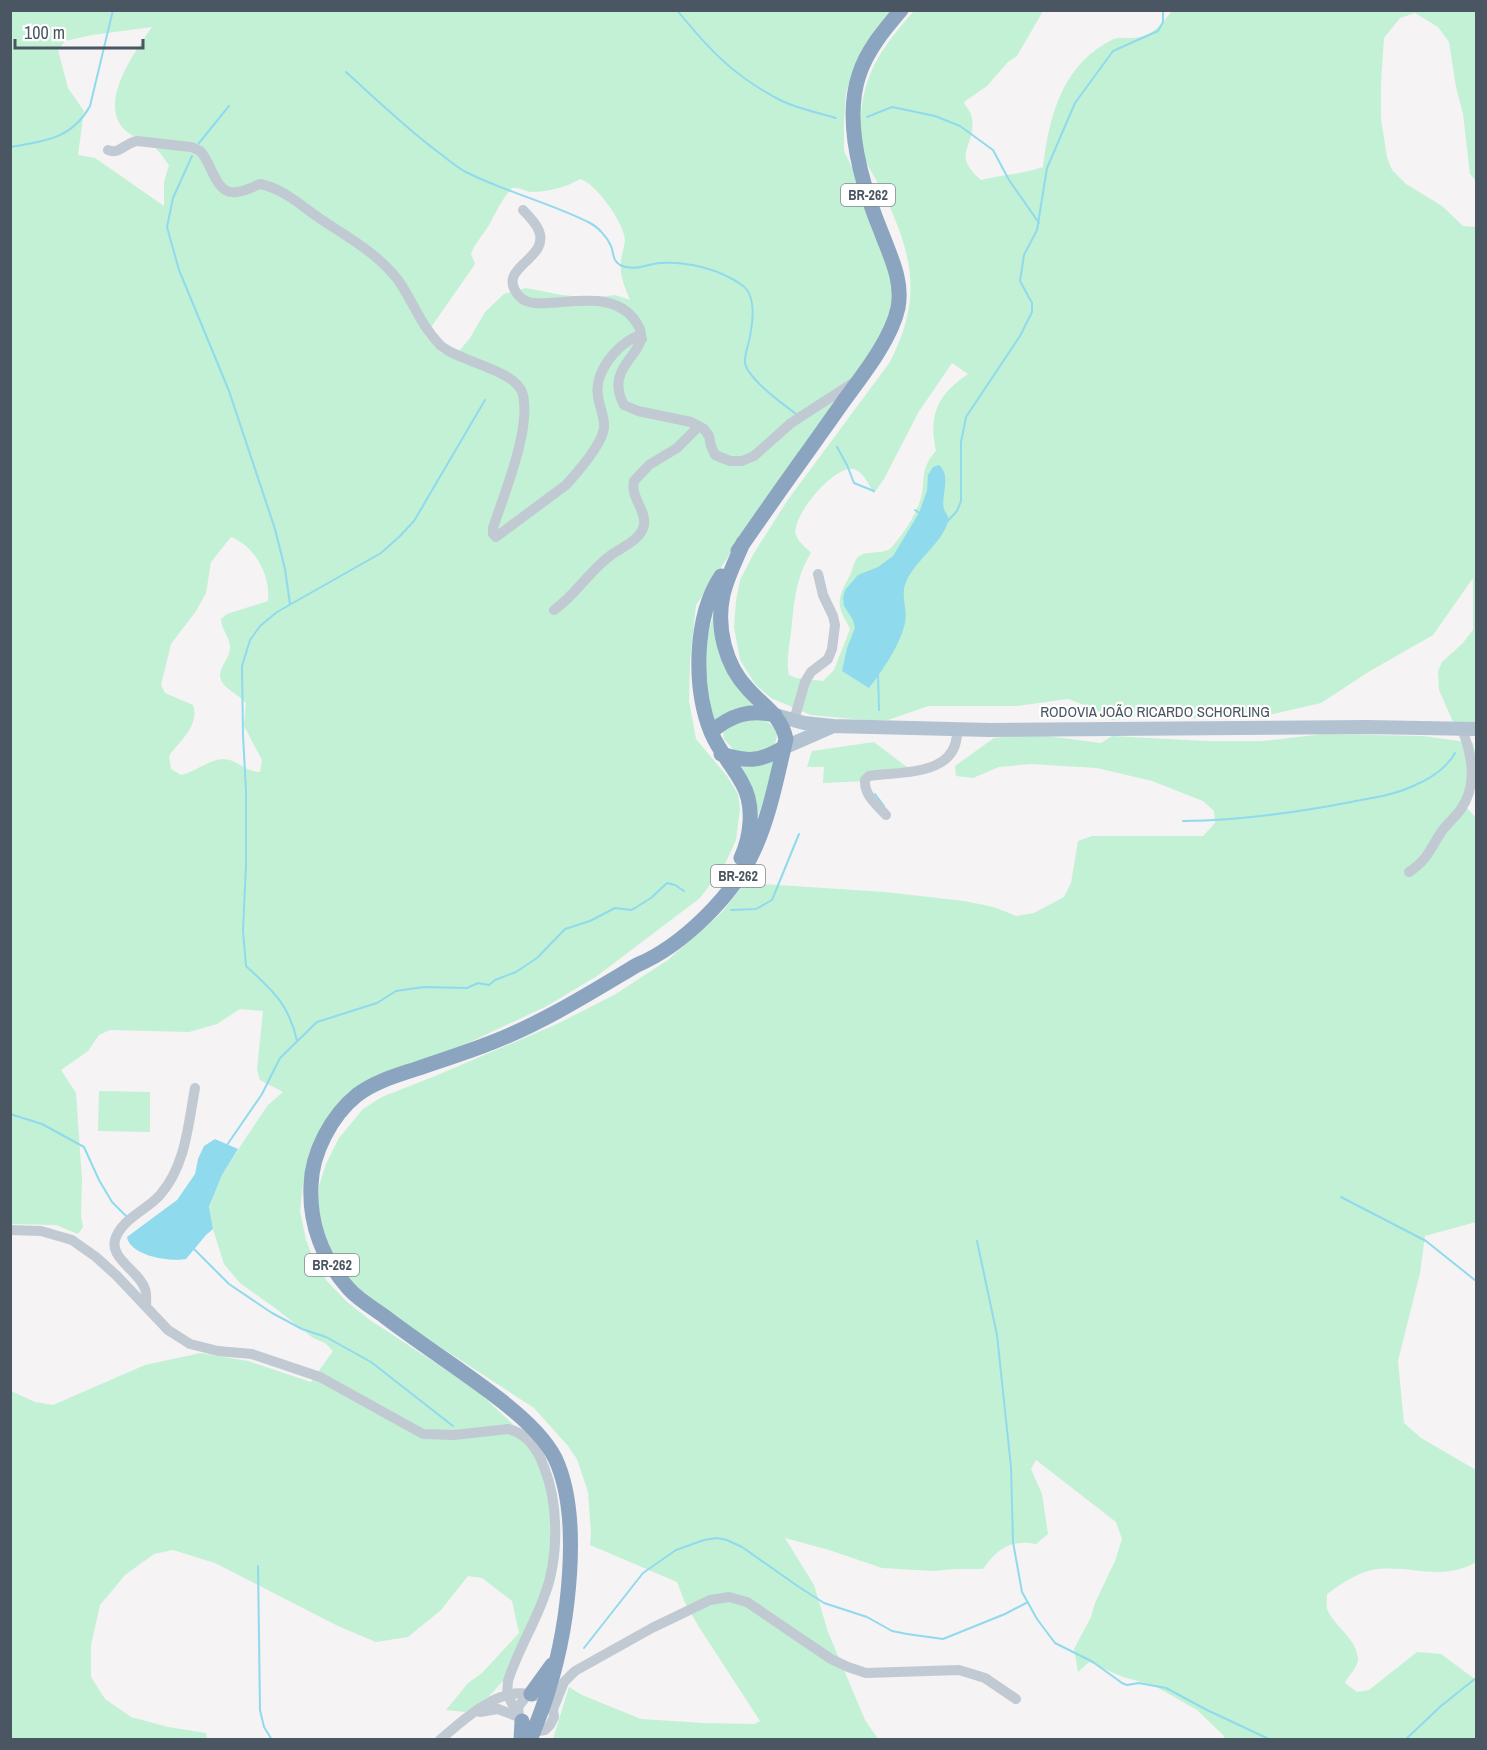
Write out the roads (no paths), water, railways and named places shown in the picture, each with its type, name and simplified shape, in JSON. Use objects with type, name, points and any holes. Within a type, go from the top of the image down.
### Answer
[{"type":"highway","name":"BR-262","points":[[637,965],[703,909],[736,869],[750,830],[750,807],[744,785],[721,754],[704,710],[699,679],[705,609],[719,580],[743,543],[859,380],[887,336],[897,310],[899,294],[893,259],[881,233],[859,159],[855,139],[854,99],[859,74],[873,47],[901,10]]},
{"type":"highway","name":"BR-262","points":[[529,1727],[557,1657],[570,1569],[567,1493],[554,1457],[519,1414],[481,1384],[400,1329],[351,1292],[322,1249],[310,1205],[311,1173],[318,1150],[332,1124],[355,1096],[375,1083],[464,1053],[536,1024],[653,958],[672,946],[695,926],[743,870],[754,851],[766,819],[786,739],[783,727],[775,715],[747,688],[733,668],[723,643],[723,595],[743,543]]},
{"type":"highway","points":[[711,732],[732,717],[764,712],[775,715]]},
{"type":"highway","points":[[721,754],[743,760],[756,760],[770,756],[783,748]]},
{"type":"highway","points":[[521,1740],[529,1727]]},
{"type":"main road","name":"RODOVIA JOÃO RICARDO SCHORLING","points":[[775,715],[833,726],[957,729],[1476,729]]},
{"type":"main road","name":"RODOVIA JOÃO RICARDO SCHORLING","points":[[783,748],[833,726]]},
{"type":"street","points":[[108,150],[118,151],[129,142],[136,141],[191,147],[199,150],[223,188],[229,192],[236,193],[260,183],[277,189],[384,263],[400,283],[432,337],[447,351],[510,377],[523,394],[523,424],[493,528],[493,534],[496,537],[576,475],[601,437],[604,428],[597,395],[597,384],[602,372],[610,359],[630,340],[635,337],[642,339]]},
{"type":"street","points":[[523,210],[540,233],[540,244],[531,257],[514,273],[511,280],[512,287],[519,297],[533,304],[573,300],[606,302],[620,307],[638,324],[642,334],[641,343],[619,377],[618,388],[624,405],[638,411],[666,416],[699,426],[709,436],[715,455],[730,461],[742,461],[754,456],[791,423],[859,380]]},
{"type":"street","points":[[554,610],[576,593],[601,563],[638,537],[644,522],[634,493],[634,481],[649,465],[677,448],[699,426]]},
{"type":"street","points":[[794,720],[805,682],[811,672],[828,659],[832,649],[835,625],[823,595],[818,574]]},
{"type":"street","points":[[886,815],[867,795],[864,789],[865,780],[869,776],[927,769],[940,763],[955,748],[957,729]]},
{"type":"street","points":[[1408,872],[1426,858],[1439,835],[1466,800],[1470,786],[1472,761],[1462,729]]},
{"type":"street","points":[[146,1307],[146,1289],[121,1259],[116,1250],[115,1240],[127,1222],[160,1195],[175,1173],[182,1158],[195,1088]]},
{"type":"street","points":[[10,1230],[41,1231],[72,1240],[117,1276],[168,1330],[190,1344],[218,1351],[252,1354],[320,1377],[423,1434],[454,1435],[508,1429],[517,1431],[531,1442],[541,1457],[552,1492],[555,1517],[553,1563],[545,1595],[507,1684],[507,1694],[529,1727]]},
{"type":"street","points":[[529,1727],[518,1707],[540,1700],[575,1671],[662,1623],[710,1600],[729,1597],[747,1602],[831,1659],[848,1667],[866,1673],[959,1670],[985,1678],[1016,1699]]},
{"type":"street","points":[[511,1671],[516,1684],[540,1700]]},
{"type":"street","points":[[440,1740],[488,1703],[507,1694],[540,1700]]},
{"type":"street","points":[[473,1714],[498,1709],[529,1727]]},
{"type":"water","points":[[939,465],[945,475],[943,504],[948,521],[941,536],[915,567],[906,582],[904,592],[906,618],[903,631],[890,657],[869,688],[842,671],[847,648],[855,628],[844,606],[845,590],[858,575],[878,567],[893,556],[919,513],[927,491],[928,475],[933,467]]},
{"type":"water","points":[[215,1139],[238,1149],[222,1175],[209,1207],[213,1229],[186,1259],[170,1260],[135,1249],[127,1237],[177,1200],[195,1174],[204,1146]]},
{"type":"waterway","points":[[10,147],[56,137],[66,132],[83,117],[90,106],[113,10]]},
{"type":"waterway","points":[[677,10],[724,62],[751,83],[789,104],[836,118]]},
{"type":"waterway","points":[[946,523],[957,511],[961,501],[961,442],[966,417],[1020,336],[1032,312],[1032,303],[1020,281],[1024,255],[1037,230],[1047,168],[1075,103],[1113,51],[1158,31],[1163,22],[1163,10]]},
{"type":"waterway","points":[[346,72],[393,115],[461,169],[593,225],[607,239],[614,259],[620,265],[630,268],[660,263],[692,265],[713,270],[742,285],[750,295],[752,309],[745,363],[752,376],[796,414]]},
{"type":"waterway","points":[[199,143],[229,106]]},
{"type":"waterway","points":[[867,117],[892,107],[935,116],[960,126],[993,150],[1009,180],[1039,223]]},
{"type":"waterway","points":[[192,156],[173,198],[167,227],[179,270],[229,391],[275,529],[285,569],[290,604]]},
{"type":"waterway","points":[[297,1041],[294,1028],[279,999],[246,966],[243,931],[246,791],[242,666],[250,640],[260,626],[277,612],[381,553],[414,521],[485,400]]},
{"type":"waterway","points":[[837,447],[854,483],[874,491]]},
{"type":"waterway","points":[[915,510],[922,515]]},
{"type":"waterway","points":[[878,675],[879,710]]},
{"type":"waterway","points":[[1183,821],[1288,813],[1390,794],[1431,777],[1442,769],[1455,753]]},
{"type":"waterway","points":[[875,794],[884,806]]},
{"type":"waterway","points":[[731,910],[756,909],[772,900],[799,834]]},
{"type":"waterway","points":[[227,1145],[262,1094],[280,1058],[317,1022],[377,1003],[396,991],[424,987],[467,988],[478,983],[489,985],[495,980],[516,972],[537,958],[565,929],[590,921],[615,908],[631,910],[651,898],[667,883],[684,891]]},
{"type":"waterway","points":[[10,1114],[42,1124],[84,1147],[112,1202],[126,1216]]},
{"type":"waterway","points":[[1341,1197],[1426,1241],[1476,1281]]},
{"type":"waterway","points":[[977,1241],[997,1335],[1011,1467],[1013,1542],[1022,1592],[1037,1619],[1055,1643],[1093,1662],[1122,1683],[1127,1685],[1139,1683],[1166,1688],[1271,1740]]},
{"type":"waterway","points":[[193,1248],[229,1284],[272,1313],[302,1329],[326,1337],[371,1362],[453,1426]]},
{"type":"waterway","points":[[584,1648],[643,1573],[676,1550],[717,1538],[742,1547],[824,1603],[867,1617],[892,1631],[943,1639],[1005,1614],[1028,1602]]},
{"type":"waterway","points":[[258,1566],[260,1710],[264,1727],[272,1740]]},
{"type":"waterway","points":[[1405,1740],[1441,1706],[1476,1678]]}]
